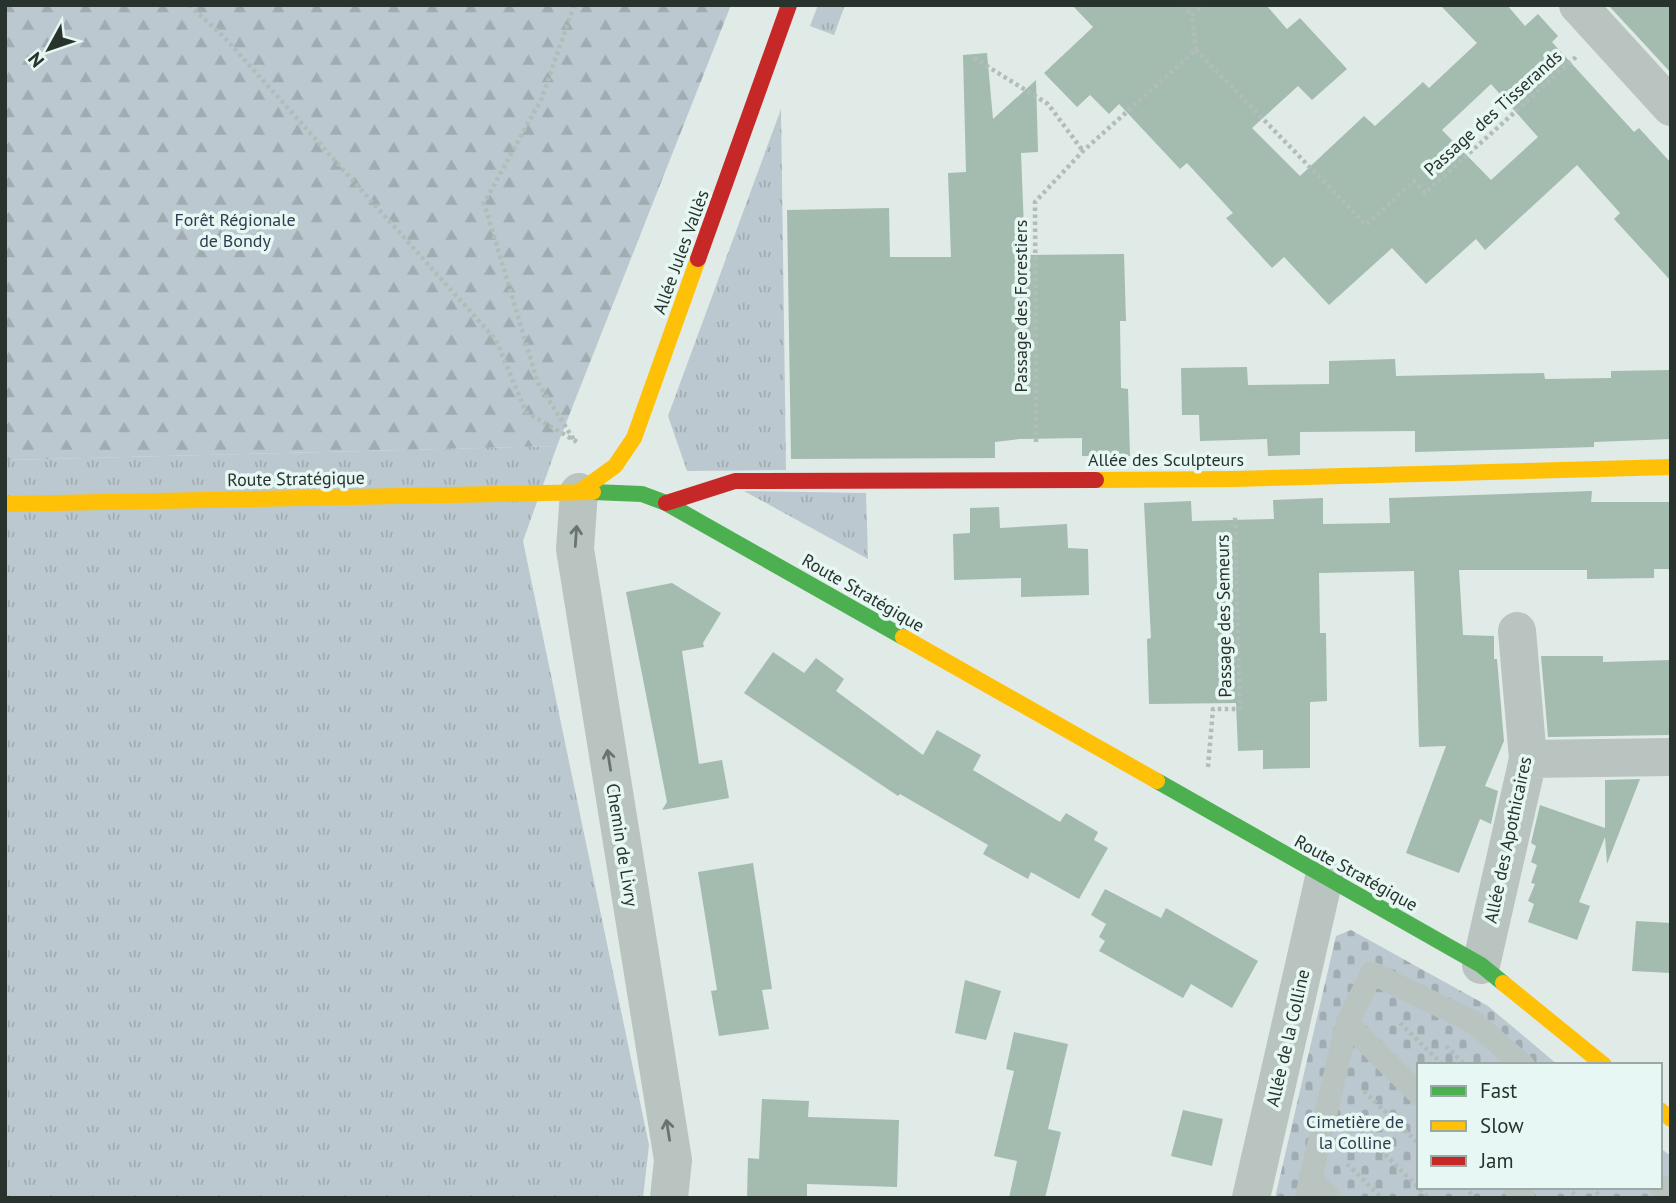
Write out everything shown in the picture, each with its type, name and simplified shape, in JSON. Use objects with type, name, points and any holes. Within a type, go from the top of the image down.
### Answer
[{"type":"street","name":"Allée Jules Vallès","points":[[579,492],[615,466],[634,438],[789,5]]},
{"type":"street","points":[[1591,19],[1671,107]]},
{"type":"street","name":"Allée des Sculpteurs","points":[[666,503],[734,481],[1234,479],[1671,467]]},
{"type":"street","name":"Route Stratégique","points":[[5,504],[579,492],[642,494],[666,503],[1481,965],[1602,1063]]},
{"type":"street","name":"Chemin de Livry","points":[[579,492],[575,550],[673,1160],[668,1198]]},
{"type":"street","name":"Allée des Apothicaires","points":[[1481,965],[1528,759],[1517,631]]},
{"type":"street","points":[[1528,759],[1671,757]]},
{"type":"street","name":"Allée de la Colline","points":[[1251,1198],[1324,878]]},
{"type":"lane","points":[[1331,1198],[1308,1188],[1347,1023],[1372,973],[1475,1023],[1521,1063]]},
{"type":"lane","points":[[1347,1023],[1417,1092]]},
{"type":"path","points":[[189,5],[224,37],[496,340],[526,412],[615,466]]},
{"type":"path","points":[[574,5],[542,98],[484,203],[538,383],[574,441]]},
{"type":"path","points":[[1183,5],[1192,15],[1196,50]]},
{"type":"path","points":[[1192,15],[1203,5]]},
{"type":"path","name":"Passage des Tisserands","points":[[1196,50],[1366,225],[1413,181],[1425,193],[1591,19]]},
{"type":"path","name":"Passage des Forestiers","points":[[1037,480],[1035,202],[1083,151],[1196,50]]},
{"type":"path","points":[[974,58],[1048,104],[1083,151]]},
{"type":"path","name":"Passage des Semeurs","points":[[1204,810],[1213,709],[1240,709],[1234,479]]},
{"type":"path","points":[[1338,1066],[1417,1142]]},
{"type":"path","points":[[1329,1100],[1417,1186]]},
{"type":"path","points":[[1320,1138],[1382,1198]]},
{"type":"green space","name":"Forêt Régionale de Bondy","points":[[5,5],[731,5],[557,446],[5,460]]},
{"type":"green space","points":[[818,5],[845,5],[834,35],[810,26]]},
{"type":"green space","points":[[781,109],[786,470],[687,471],[668,416]]},
{"type":"green space","points":[[557,446],[523,541],[649,1145],[643,1198],[5,1198],[5,460]]},
{"type":"green space","points":[[744,491],[866,493],[868,559]]},
{"type":"green space","name":"Cimetière de la Colline","points":[[1351,930],[1488,1006],[1556,1063],[1417,1063],[1417,1189],[1662,1189],[1662,1149],[1671,1156],[1671,1198],[1275,1198],[1336,936]]},
{"type":"building","points":[[1072,5],[1266,5],[1287,29],[1300,18],[1347,69],[1312,100],[1298,86],[1252,128],[1300,176],[1364,116],[1375,126],[1423,82],[1429,88],[1477,43],[1440,5],[1507,5],[1525,26],[1538,14],[1558,36],[1552,42],[1634,132],[1639,128],[1671,163],[1671,281],[1614,219],[1620,213],[1577,165],[1485,250],[1476,239],[1426,284],[1392,248],[1329,305],[1284,257],[1272,268],[1226,218],[1233,213],[1187,163],[1180,169],[1119,104],[1109,114],[1090,95],[1077,107],[1044,73],[1093,27]],"holes":[[[1491,84],[1538,137],[1491,180],[1442,130]]]},
{"type":"building","points":[[1608,5],[1671,5],[1671,73],[1636,35]]},
{"type":"building","points":[[987,53],[993,119],[1036,80],[1038,152],[1021,153],[1025,255],[1124,254],[1126,321],[1120,321],[1121,388],[1128,389],[1130,456],[1082,456],[1082,438],[995,442],[995,458],[791,459],[787,210],[889,208],[890,257],[951,257],[948,173],[966,172],[963,55]]},
{"type":"building","points":[[1395,359],[1396,376],[1544,373],[1545,379],[1611,378],[1611,371],[1671,370],[1671,439],[1594,442],[1594,447],[1415,452],[1415,431],[1300,432],[1300,455],[1268,456],[1267,439],[1200,441],[1199,415],[1182,415],[1181,368],[1247,367],[1248,385],[1329,384],[1329,361]]},
{"type":"building","points":[[1592,491],[1591,502],[1671,502],[1671,569],[1654,569],[1654,578],[1587,579],[1587,570],[1459,570],[1463,635],[1494,636],[1494,659],[1497,659],[1504,741],[1485,786],[1498,791],[1491,824],[1480,819],[1459,873],[1406,853],[1446,746],[1419,747],[1414,571],[1319,573],[1320,633],[1326,633],[1327,701],[1310,702],[1310,768],[1263,769],[1263,750],[1238,751],[1236,703],[1149,704],[1147,639],[1151,638],[1144,503],[1191,501],[1192,521],[1274,519],[1273,500],[1323,498],[1323,524],[1390,523],[1389,498]]},
{"type":"building","points":[[999,507],[1000,528],[1067,524],[1068,548],[1088,549],[1089,595],[1021,597],[1021,578],[954,580],[953,534],[970,533],[970,508]]},
{"type":"building","points":[[672,583],[721,613],[703,643],[704,647],[682,651],[699,764],[722,760],[729,798],[662,810],[667,802],[626,592]]},
{"type":"building","points":[[773,652],[804,673],[816,658],[844,679],[836,691],[923,755],[937,730],[981,755],[973,770],[1060,822],[1066,813],[1098,832],[1094,840],[1108,848],[1079,899],[1031,872],[1028,879],[983,854],[988,845],[900,794],[898,796],[744,693]]},
{"type":"building","points":[[1541,656],[1603,656],[1603,662],[1671,660],[1671,735],[1548,737]]},
{"type":"building","points":[[1640,779],[1607,864],[1605,837],[1579,902],[1590,906],[1577,940],[1528,922],[1534,904],[1528,901],[1535,884],[1531,883],[1537,865],[1531,862],[1536,846],[1531,843],[1540,805],[1605,828],[1605,780]]},
{"type":"building","points":[[753,863],[772,989],[762,990],[769,1029],[719,1036],[711,991],[717,990],[698,872]]},
{"type":"building","points":[[1105,889],[1161,918],[1166,908],[1258,961],[1232,1008],[1191,984],[1183,998],[1099,951],[1105,941],[1099,937],[1106,924],[1091,915]]},
{"type":"building","points":[[1636,921],[1671,923],[1671,973],[1632,971]]},
{"type":"building","points":[[965,980],[1001,991],[986,1040],[955,1033]]},
{"type":"building","points":[[1014,1032],[1068,1044],[1048,1129],[1061,1132],[1045,1198],[1009,1198],[1017,1161],[994,1156],[1014,1071],[1006,1069]]},
{"type":"building","points":[[762,1099],[809,1101],[808,1117],[899,1120],[897,1187],[807,1184],[807,1198],[747,1198],[748,1158],[759,1159]]},
{"type":"building","points":[[1183,1110],[1223,1119],[1212,1166],[1171,1156]]},
{"type":"traffic: fast","points":[[593,492],[642,494],[666,503],[903,637]]},
{"type":"traffic: fast","points":[[1157,781],[1481,965],[1503,983]]},
{"type":"traffic: slow","points":[[579,492],[615,466],[634,438],[698,259]]},
{"type":"traffic: slow","points":[[1096,480],[1234,479],[1671,467]]},
{"type":"traffic: slow","points":[[5,504],[593,492]]},
{"type":"traffic: slow","points":[[903,637],[1157,781]]},
{"type":"traffic: slow","points":[[1503,983],[1602,1063]]},
{"type":"traffic: slow","points":[[1662,1112],[1671,1119]]},
{"type":"traffic: jam","points":[[698,259],[789,5]]},
{"type":"traffic: jam","points":[[666,503],[735,481],[1096,480]]}]
